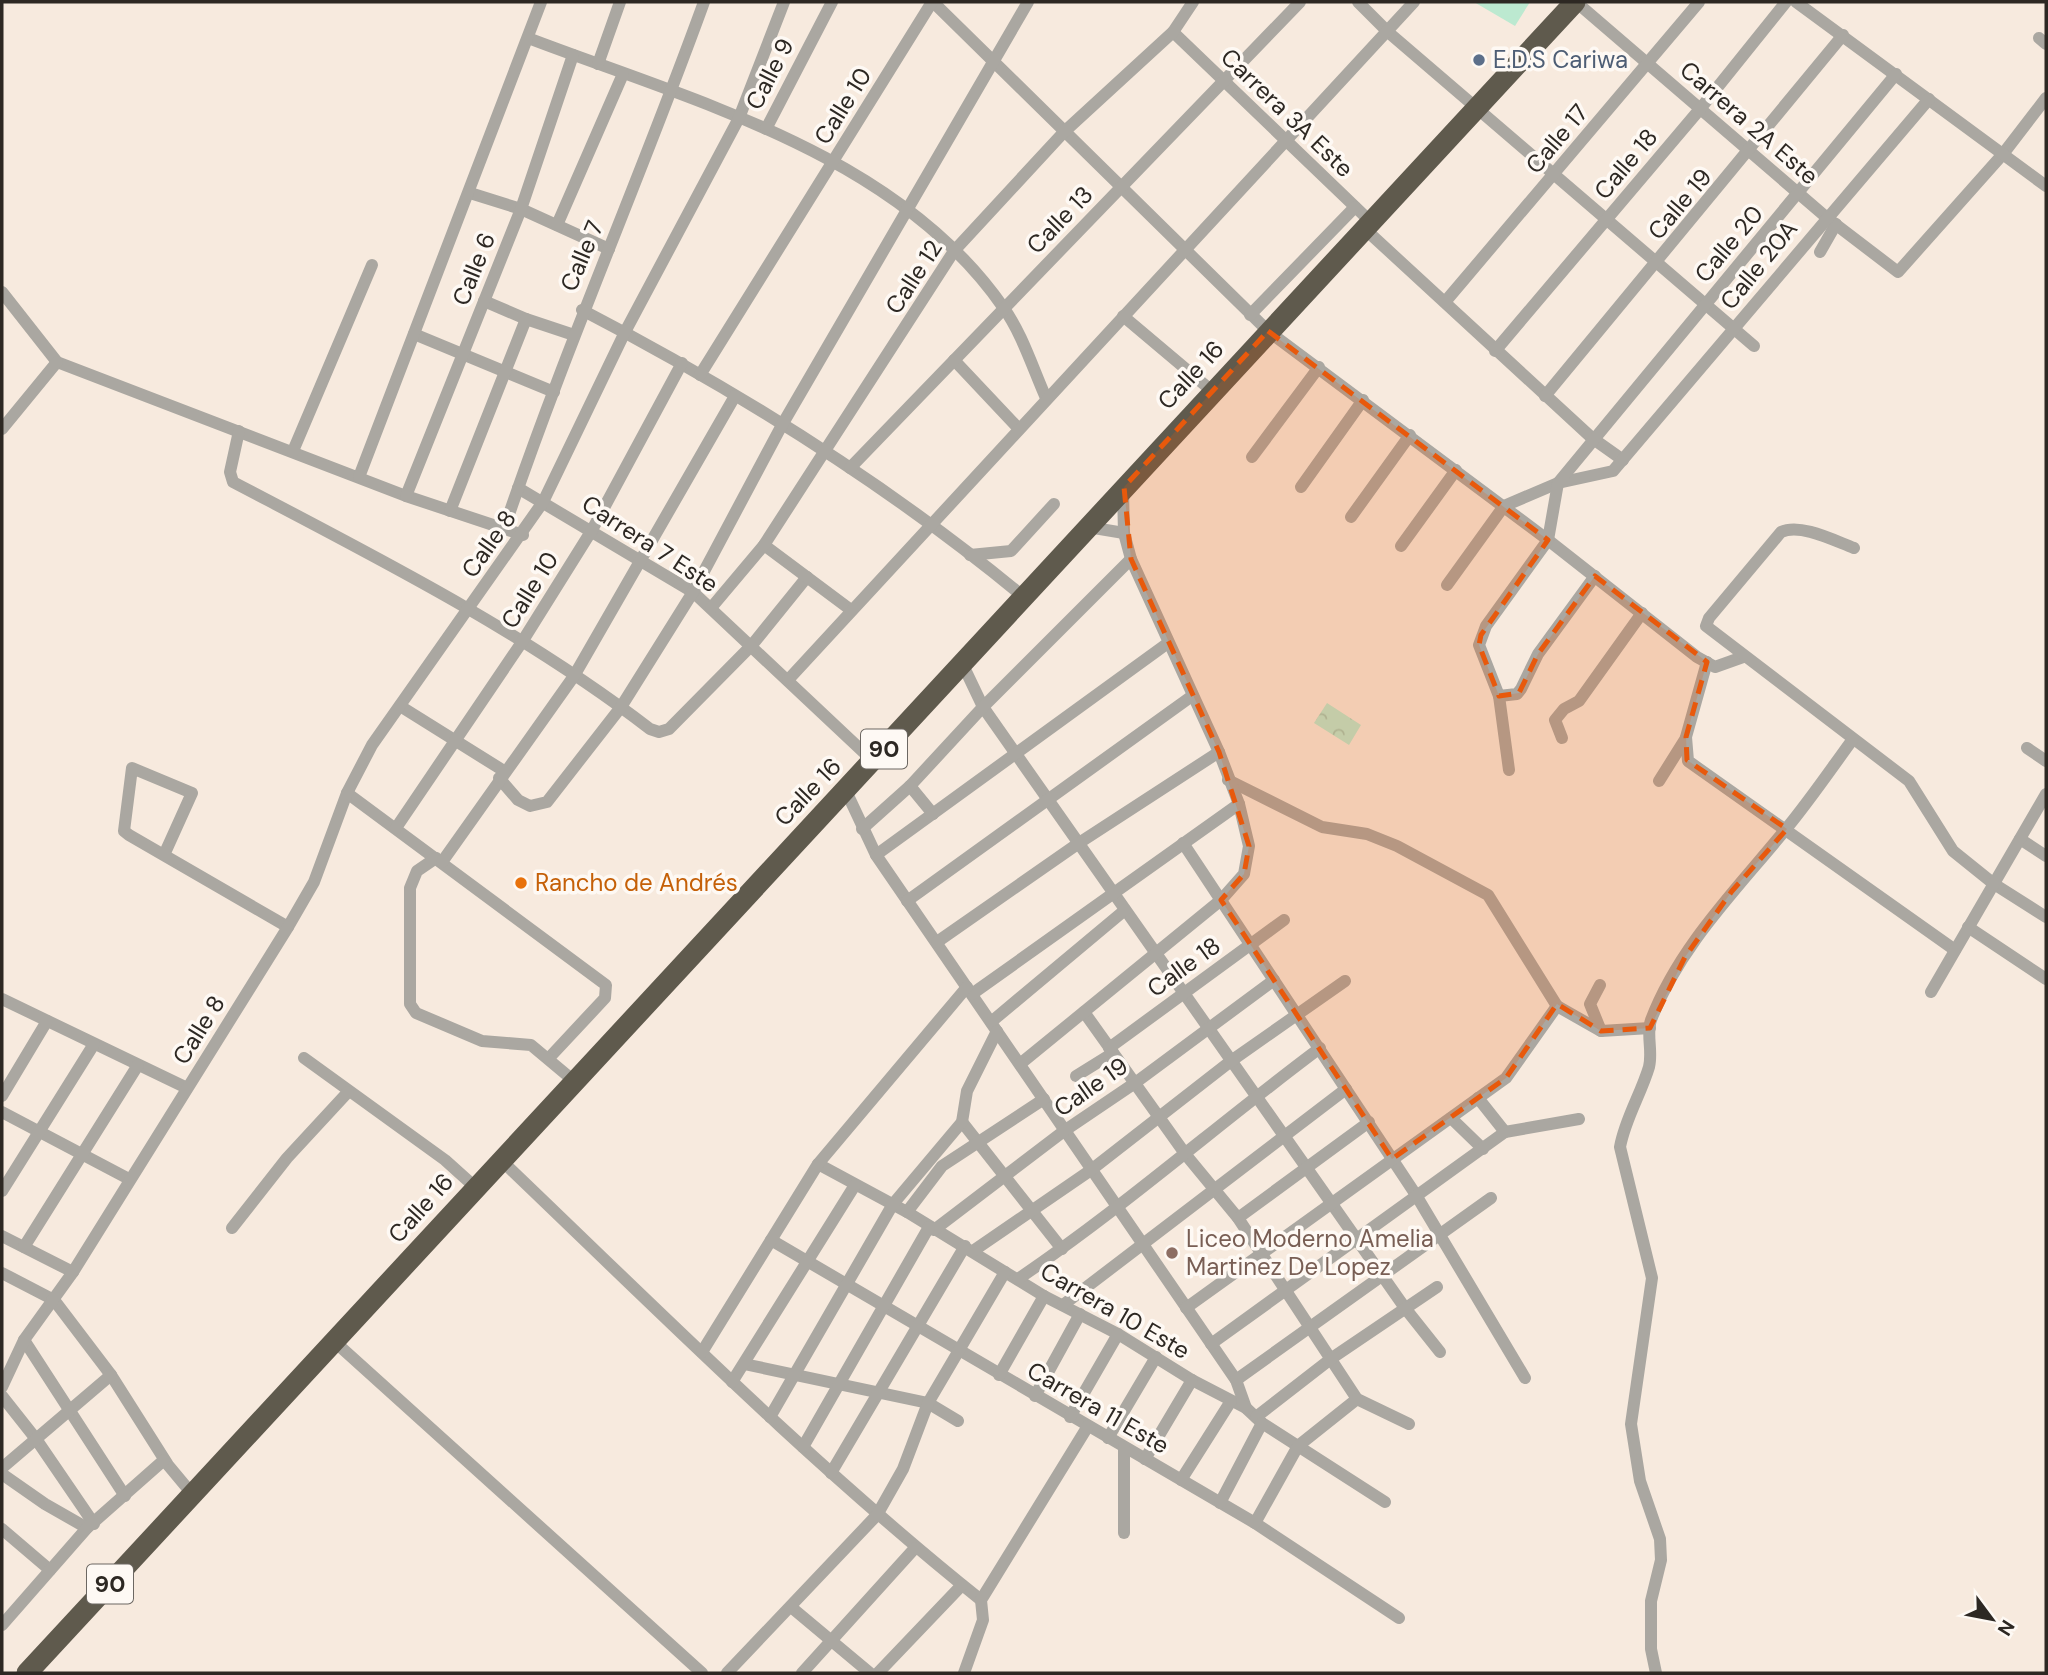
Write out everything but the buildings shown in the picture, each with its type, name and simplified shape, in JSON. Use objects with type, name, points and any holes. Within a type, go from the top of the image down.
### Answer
[{"type":"highway","name":"Calle 16","points":[[193,1495],[335,1342],[470,1182],[501,1160],[560,1068],[846,791],[1212,391],[1369,227],[1575,2]]},
{"type":"highway","name":"90","points":[[27,1673],[193,1495]]},
{"type":"street","points":[[359,477],[541,2]]},
{"type":"street","points":[[598,64],[620,2]]},
{"type":"street","name":"Calle 7","points":[[504,529],[582,310],[672,90],[704,2]]},
{"type":"street","name":"Calle 8","points":[[2,1387],[24,1340],[73,1272],[314,882],[347,793],[372,745],[523,535],[543,502],[625,332],[739,118],[784,2]]},
{"type":"street","name":"Calle 9","points":[[766,129],[832,2]]},
{"type":"street","points":[[933,2],[1268,331],[1410,435],[1707,662],[1716,667],[1744,657]]},
{"type":"street","name":"Calle 10","points":[[700,375],[933,2]]},
{"type":"street","points":[[400,706],[502,774],[518,800],[530,806],[547,802],[621,707],[693,592],[782,425],[1028,2]]},
{"type":"street","name":"Calle 12","points":[[711,608],[764,545],[826,453],[954,251],[1064,132],[1173,32],[1193,2]]},
{"type":"street","name":"Calle 13","points":[[849,468],[1300,2]]},
{"type":"street","points":[[1358,2],[1388,32],[1754,346]]},
{"type":"street","points":[[788,680],[929,523],[1414,2]]},
{"type":"street","name":"Carrera 2A Este","points":[[1575,2],[1749,152],[1899,272],[2003,154]]},
{"type":"street","name":"Calle 17","points":[[1445,302],[1699,2]]},
{"type":"street","name":"Calle 18","points":[[1495,351],[1700,109],[1786,2]]},
{"type":"street","points":[[1796,2],[2046,186]]},
{"type":"street","name":"Carrera 3A Este","points":[[1173,32],[1355,207],[1369,227],[1495,351],[1592,438],[1623,460]]},
{"type":"street","name":"Calle 19","points":[[1545,396],[1843,35]]},
{"type":"street","points":[[528,38],[672,90],[766,129],[834,161],[908,208],[954,251],[1004,308],[1046,398]]},
{"type":"street","name":"Calle 6","points":[[406,496],[521,209],[573,55]]},
{"type":"street","points":[[557,225],[623,74]]},
{"type":"street","name":"Calle 20","points":[[1558,483],[1592,438],[1896,74]]},
{"type":"street","points":[[2003,154],[2046,98]]},
{"type":"street","name":"Calle 20A","points":[[1623,460],[1734,328],[1831,220],[1929,99]]},
{"type":"street","points":[[470,193],[521,209],[608,249]]},
{"type":"street","points":[[1250,315],[1355,207]]},
{"type":"street","points":[[1820,252],[1831,220]]},
{"type":"street","points":[[293,451],[372,265]]},
{"type":"street","points":[[2,292],[57,362],[406,496],[523,535]]},
{"type":"street","points":[[484,301],[574,335]]},
{"type":"street","points":[[582,310],[682,363],[826,453],[929,523],[1025,598]]},
{"type":"street","points":[[1123,316],[1212,391]]},
{"type":"street","points":[[450,511],[526,319]]},
{"type":"street","points":[[414,334],[554,391]]},
{"type":"street","points":[[954,360],[1018,428]]},
{"type":"street","points":[[2,429],[57,362]]},
{"type":"street","name":"Calle 10","points":[[396,828],[522,642],[592,530],[682,363]]},
{"type":"street","points":[[1252,457],[1319,367]]},
{"type":"street","points":[[347,793],[396,828],[439,860],[606,985],[605,998],[560,1068],[526,1044],[482,1041],[416,1013],[410,1004],[410,888],[417,871],[439,860],[574,676],[735,396]]},
{"type":"street","points":[[1301,487],[1363,400]]},
{"type":"street","points":[[233,429],[229,472],[233,482],[401,568],[522,642],[650,729],[659,732],[669,729],[752,645],[807,577]]},
{"type":"street","points":[[1351,517],[1410,435]]},
{"type":"street","points":[[1447,584],[1504,506],[1558,483],[1609,473],[1623,460]]},
{"type":"street","points":[[1401,547],[1456,470]]},
{"type":"street","points":[[1509,770],[1499,696],[1479,645],[1481,635],[1548,540],[1558,483]]},
{"type":"street","points":[[1020,1064],[1221,900],[1244,874],[1246,864],[1249,846],[1239,804],[1219,752],[1131,559],[1124,533],[1124,487]]},
{"type":"street","name":"Carrera 7 Este","points":[[518,488],[641,558],[693,592],[873,761]]},
{"type":"street","points":[[970,555],[1011,551],[1054,504]]},
{"type":"street","points":[[1088,527],[1124,533]]},
{"type":"street","points":[[1854,548],[1820,535],[1787,529],[1781,531],[1706,626],[1909,781],[1953,851],[1994,884],[2046,917]]},
{"type":"street","points":[[764,545],[851,610]]},
{"type":"street","points":[[862,829],[910,786],[983,707],[1131,559]]},
{"type":"street","points":[[1499,696],[1517,694],[1521,689],[1538,654],[1595,576]]},
{"type":"street","points":[[1562,738],[1555,720],[1564,709],[1578,701],[1642,613]]},
{"type":"street","points":[[876,855],[1168,643]]},
{"type":"street","points":[[1659,781],[1686,737],[1707,662]]},
{"type":"street","points":[[963,665],[983,707],[1284,1137],[1358,1237],[1405,1308],[1440,1352]]},
{"type":"street","points":[[907,901],[1192,696]]},
{"type":"street","points":[[1686,737],[1688,761],[1955,950]]},
{"type":"street","points":[[1656,1673],[1651,1649],[1651,1601],[1661,1560],[1660,1539],[1640,1481],[1632,1424],[1652,1278],[1619,1147],[1648,1067],[1651,1053],[1650,1028],[1660,999],[1685,957],[1732,891],[1787,829],[1853,739]]},
{"type":"street","points":[[2027,748],[2046,761]]},
{"type":"street","points":[[937,942],[1079,842],[1219,752]]},
{"type":"street","points":[[164,855],[192,793],[132,768],[122,829],[164,855],[288,927]]},
{"type":"street","points":[[1228,780],[1322,827],[1367,834],[1397,846],[1488,895],[1557,1006],[1601,1031],[1650,1028]]},
{"type":"street","points":[[910,786],[933,814]]},
{"type":"street","points":[[846,791],[876,855],[1236,1380],[1255,1416]]},
{"type":"street","points":[[1931,992],[2046,794]]},
{"type":"street","points":[[702,1352],[818,1164],[969,990],[1081,916],[1239,804]]},
{"type":"street","points":[[2020,839],[2046,856]]},
{"type":"street","points":[[1183,843],[1416,1195],[1525,1378]]},
{"type":"street","points":[[907,1212],[962,1122],[967,1091],[994,1026],[1125,910]]},
{"type":"street","points":[[1081,916],[1094,936]]},
{"type":"street","name":"Calle 18","points":[[1076,1076],[1284,920]]},
{"type":"street","points":[[1968,928],[2046,979]]},
{"type":"street","name":"Calle 19","points":[[803,1447],[931,1229],[1274,980]]},
{"type":"street","points":[[831,1473],[918,1325],[969,1248],[1091,1170],[1231,1061],[1345,981]]},
{"type":"street","points":[[1600,985],[1590,1004],[1601,1031]]},
{"type":"street","points":[[3,1001],[187,1088]]},
{"type":"street","points":[[1186,1308],[1332,1200],[1506,1078],[1557,1006]]},
{"type":"street","points":[[1084,1012],[1186,1156],[1238,1218],[1259,1255],[1332,1358],[1357,1399],[1409,1424]]},
{"type":"street","points":[[2,1096],[47,1021]]},
{"type":"street","points":[[2,1191],[93,1044]]},
{"type":"street","points":[[1018,1279],[1062,1250],[1186,1156],[1255,1096],[1320,1048]]},
{"type":"street","points":[[304,1058],[470,1182]]},
{"type":"street","points":[[24,1247],[138,1065]]},
{"type":"street","points":[[1063,1305],[1346,1089]]},
{"type":"street","points":[[232,1228],[287,1158],[348,1092]]},
{"type":"street","points":[[1478,1098],[1505,1132]]},
{"type":"street","points":[[770,1417],[893,1204],[938,1161],[976,1142],[1044,1099]]},
{"type":"street","points":[[2,1112],[129,1179]]},
{"type":"street","points":[[1451,1118],[1483,1150]]},
{"type":"street","points":[[1211,1344],[1505,1132],[1579,1119]]},
{"type":"street","points":[[962,1122],[1062,1250]]},
{"type":"street","points":[[1238,1218],[1369,1122]]},
{"type":"street","points":[[501,1160],[732,1382],[831,1473],[915,1548],[981,1600]]},
{"type":"street","name":"Carrera 10 Este","points":[[818,1164],[907,1212],[1044,1296],[1118,1334],[1231,1401],[1385,1502]]},
{"type":"street","points":[[732,1382],[855,1185]]},
{"type":"street","points":[[1236,1380],[1491,1198]]},
{"type":"street","points":[[2,1236],[73,1272]]},
{"type":"street","name":"Carrera 11 Este","points":[[771,1240],[1255,1523],[1399,1618]]},
{"type":"street","points":[[727,1673],[877,1515],[903,1469],[928,1403],[1005,1272]]},
{"type":"street","points":[[2,1273],[54,1300],[111,1375],[169,1467],[193,1495]]},
{"type":"street","points":[[1220,1503],[1255,1416],[1332,1358],[1437,1287]]},
{"type":"street","points":[[999,1375],[1044,1296]]},
{"type":"street","points":[[1035,1396],[1080,1314]]},
{"type":"street","points":[[1070,1416],[1118,1334]]},
{"type":"street","points":[[24,1340],[125,1496]]},
{"type":"street","points":[[335,1342],[702,1673]]},
{"type":"street","points":[[1108,1438],[1156,1357]]},
{"type":"street","points":[[744,1364],[928,1403],[958,1422]]},
{"type":"street","points":[[2,1468],[111,1375]]},
{"type":"street","points":[[1145,1459],[1192,1380]]},
{"type":"street","points":[[2,1396],[36,1439],[90,1526]]},
{"type":"street","points":[[1255,1523],[1298,1446],[1357,1399]]},
{"type":"street","points":[[1181,1480],[1231,1401]]},
{"type":"street","points":[[964,1673],[983,1620],[981,1600],[1088,1426]]},
{"type":"street","points":[[1124,1447],[1124,1533]]},
{"type":"street","points":[[2,1625],[90,1526],[125,1496],[169,1467]]},
{"type":"street","points":[[2,1474],[45,1504],[90,1526]]},
{"type":"street","points":[[2,1529],[50,1570]]},
{"type":"street","points":[[802,1673],[915,1548]]},
{"type":"street","points":[[878,1673],[962,1585]]},
{"type":"street","points":[[791,1606],[870,1673]]},
{"type":"street","points":[[952,1673],[968,1657]]},
{"type":"highlighted area","points":[[1268,331],[1548,540],[1481,635],[1479,645],[1499,696],[1519,693],[1538,654],[1595,576],[1707,662],[1686,737],[1687,760],[1787,829],[1732,891],[1685,957],[1650,1028],[1601,1031],[1557,1004],[1506,1078],[1392,1159],[1221,900],[1244,874],[1249,846],[1219,752],[1131,559],[1124,487]]},
{"type":"green space","points":[[1474,2],[1530,2],[1515,26]]},
{"type":"green space","points":[[1327,703],[1361,725],[1349,745],[1314,723]]},
{"type":"place","name":"E.D.S Cariwa","points":[[1479,60]]},
{"type":"place","name":"Rancho de Andrés","points":[[521,883]]},
{"type":"place","name":"Liceo Moderno Amelia Martinez De Lopez","points":[[1172,1253]]}]
